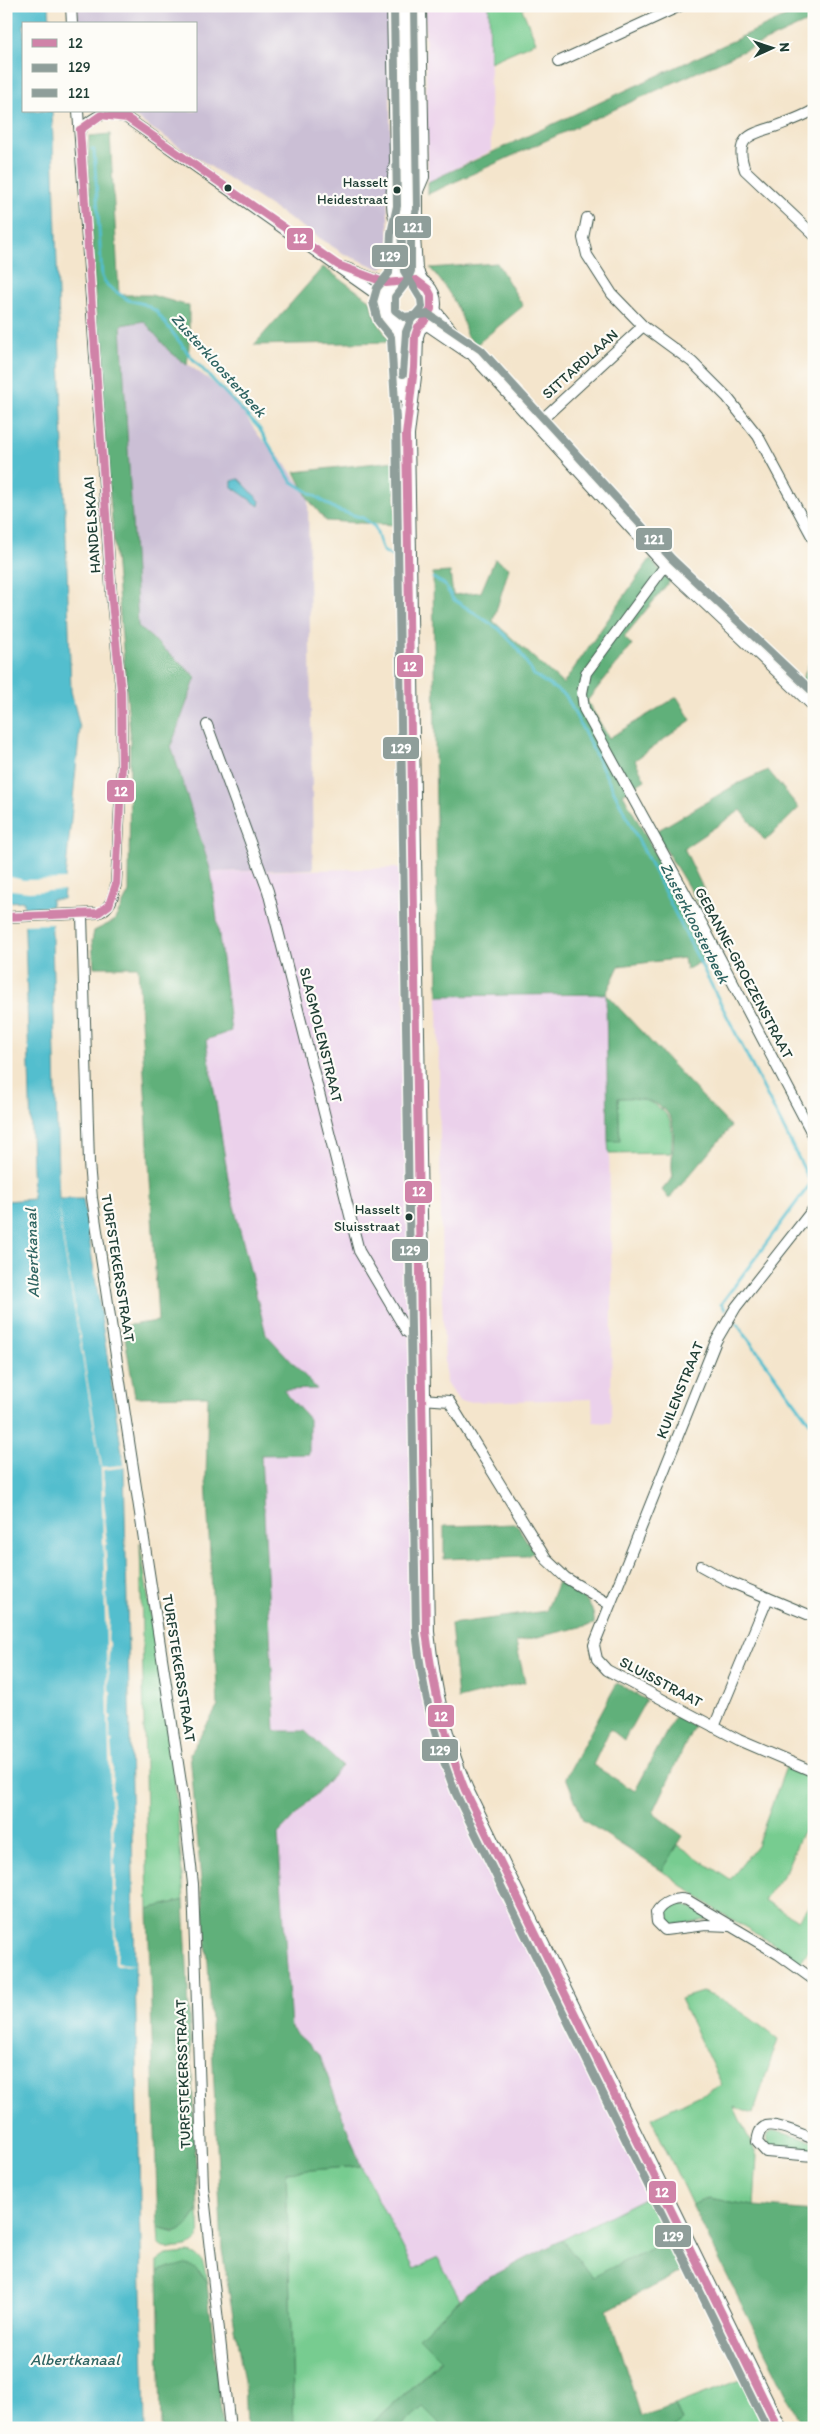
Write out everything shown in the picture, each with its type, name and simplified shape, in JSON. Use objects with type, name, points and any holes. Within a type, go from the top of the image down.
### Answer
[{"type":"main road","points":[[404,6],[407,236],[401,269],[395,283],[384,299],[383,308],[386,316],[398,326],[406,328],[421,325]]},
{"type":"main road","points":[[406,419],[414,368],[415,336],[421,325],[429,317],[432,306],[429,291],[420,282],[414,269],[407,236]]},
{"type":"main road","points":[[395,283],[411,279],[420,282]]},
{"type":"main road","points":[[398,326],[401,334],[403,395],[406,419],[426,1632],[433,1689],[447,1743],[465,1790],[778,2428]]},
{"type":"street","points":[[71,6],[72,22]]},
{"type":"street","points":[[392,6],[395,162],[391,184],[394,223],[407,236],[418,221],[418,191],[424,177],[421,6]]},
{"type":"street","points":[[558,62],[679,6]]},
{"type":"street","points":[[814,110],[801,118],[753,133],[742,144],[741,159],[745,170],[814,235]]},
{"type":"street","name":"HANDELSKAAI","points":[[78,112],[122,730],[116,884],[112,900],[105,910],[82,915]]},
{"type":"street","points":[[80,130],[95,116],[111,115],[127,118],[384,299]]},
{"type":"street","points":[[586,218],[583,238],[587,255],[612,294],[644,326],[692,362],[727,397],[758,436],[814,540]]},
{"type":"street","points":[[338,265],[360,272],[381,282],[395,283]]},
{"type":"street","points":[[432,306],[474,357],[665,566],[814,707]]},
{"type":"street","points":[[421,325],[474,357]]},
{"type":"street","name":"SITTARDLAAN","points":[[536,424],[644,326]]},
{"type":"street","name":"GEBANNE-GROEZENSTRAAT","points":[[665,566],[586,673],[582,693],[584,709],[702,924],[814,1137]]},
{"type":"street","name":"SLAGMOLENSTRAAT","points":[[207,725],[268,891],[359,1251],[407,1332],[421,1340]]},
{"type":"street","points":[[6,917],[82,915]]},
{"type":"street","name":"TURFSTEKERSSTRAAT","points":[[82,915],[89,1163],[92,1198],[184,1805],[193,1884],[203,2187],[230,2428]]},
{"type":"street","name":"KUILENSTRAAT","points":[[609,1604],[716,1341],[736,1307],[814,1208]]},
{"type":"street","points":[[422,1399],[449,1401],[546,1559],[566,1578],[609,1604]]},
{"type":"street","points":[[701,1566],[730,1582],[814,1617]]},
{"type":"street","points":[[714,1727],[768,1598]]},
{"type":"street","name":"SLUISSTRAAT","points":[[609,1604],[594,1645],[597,1659],[607,1670],[714,1727],[814,1772]]},
{"type":"street","points":[[730,1926],[696,1926],[665,1930],[657,1922],[656,1913],[663,1905],[682,1898],[730,1926],[778,1954],[814,1980]]},
{"type":"street","points":[[814,2139],[773,2125],[764,2127],[759,2132],[757,2142],[766,2152],[814,2156]]},
{"type":"shaded area","points":[[77,6],[389,6],[391,169],[387,193],[390,262],[380,269],[344,254],[133,116],[123,112],[198,112],[198,22],[78,22]]},
{"type":"shaded area","points":[[425,6],[489,6],[491,151],[428,182]]},
{"type":"shaded area","points":[[144,321],[169,351],[211,381],[238,405],[259,436],[277,454],[308,494],[313,869],[211,872],[171,746],[196,677],[138,626],[121,325]]},
{"type":"shaded area","points":[[401,868],[409,1185],[412,1549],[419,1684],[439,1751],[485,1855],[654,2193],[477,2284],[460,2299],[438,2258],[414,2270],[361,2166],[320,2056],[291,2028],[278,1834],[342,1766],[275,1731],[261,1455],[309,1419],[283,1390],[316,1389],[266,1334],[230,1190],[206,1040],[231,1030],[211,872]]},
{"type":"shaded area","points":[[606,994],[612,1295],[611,1423],[593,1422],[592,1399],[460,1402],[446,1383],[442,1298],[438,996]]},
{"type":"green space","points":[[489,6],[527,6],[522,9],[536,42],[490,62]]},
{"type":"green space","points":[[808,6],[814,6],[814,19],[428,194],[428,182]]},
{"type":"green space","points":[[110,134],[119,295],[151,295],[189,306],[187,365],[169,351],[144,321],[121,325],[138,626],[196,677],[171,746],[211,872],[231,1031],[206,1040],[230,1190],[266,1334],[317,1389],[283,1390],[309,1419],[309,1454],[261,1455],[275,1731],[305,1731],[342,1766],[278,1834],[291,2028],[320,2056],[361,2166],[286,2172],[294,2428],[246,2428],[244,2381],[222,2250],[208,1962],[190,1753],[218,1706],[206,1479],[208,1396],[135,1397],[123,1326],[158,1321],[138,967],[94,967],[92,941],[94,931],[114,921],[129,892],[130,732],[98,356],[88,155],[89,136]]},
{"type":"green space","points":[[497,263],[523,306],[476,345],[466,335],[462,318],[453,299],[430,268]]},
{"type":"green space","points":[[323,267],[370,300],[376,319],[390,342],[254,345]]},
{"type":"green space","points":[[395,461],[396,525],[326,521],[309,500],[295,472]]},
{"type":"green space","points":[[495,559],[509,568],[493,621],[563,684],[650,559],[670,581],[624,637],[632,645],[587,701],[609,738],[677,697],[691,720],[635,760],[645,780],[623,794],[711,956],[686,970],[684,958],[619,966],[606,994],[438,996],[433,573],[450,572],[453,595],[481,592]]},
{"type":"green space","points":[[814,653],[814,699],[799,686]]},
{"type":"green space","points":[[768,770],[799,808],[765,841],[741,810],[684,848],[710,903],[701,908],[655,832],[737,784]]},
{"type":"green space","points":[[606,994],[731,1127],[669,1199],[662,1190],[673,1177],[673,1129],[672,1122],[663,1109],[657,1104],[642,1099],[618,1098],[620,1141],[608,1141]]},
{"type":"green space","points":[[638,1097],[657,1106],[668,1117],[672,1132],[671,1153],[609,1154],[608,1141],[620,1140],[618,1098]]},
{"type":"green space","points":[[516,1524],[534,1552],[527,1556],[444,1559],[444,1526]]},
{"type":"green space","points":[[140,1543],[174,1772],[184,1900],[148,1909]]},
{"type":"green space","points":[[558,1582],[588,1603],[594,1616],[594,1624],[516,1642],[525,1682],[458,1699],[451,1624],[546,1611]]},
{"type":"green space","points":[[617,1683],[646,1700],[624,1740],[610,1729],[593,1765],[635,1791],[675,1716],[694,1726],[653,1813],[683,1836],[662,1871],[583,1820],[566,1777]]},
{"type":"green space","points":[[786,1767],[814,1781],[814,1806],[785,1872],[764,1900],[798,1920],[814,1900],[814,1943],[799,1964],[779,1947],[716,1910],[662,1871],[678,1845],[730,1880],[757,1845]]},
{"type":"green space","points":[[184,1900],[198,2210],[186,2227],[173,2232],[158,2228],[148,1909]]},
{"type":"green space","points":[[681,1902],[707,1916],[706,1920],[670,1925],[664,1923],[661,1916],[663,1909]]},
{"type":"green space","points":[[702,1992],[732,2006],[778,2039],[753,2114],[734,2107],[757,2156],[754,2206],[708,2198],[692,2205],[651,2118],[722,2085],[680,1999]]},
{"type":"green space","points":[[773,2130],[814,2142],[814,2153],[769,2148],[767,2134]]},
{"type":"green space","points":[[361,2166],[414,2269],[438,2258],[460,2299],[420,2337],[442,2359],[367,2428],[294,2428],[286,2172]]},
{"type":"green space","points":[[654,2193],[675,2237],[592,2278],[562,2240]]},
{"type":"green space","points":[[708,2198],[754,2206],[814,2211],[814,2428],[803,2428],[692,2205]]},
{"type":"green space","points":[[198,2210],[199,2236],[197,2241],[187,2247],[178,2248],[165,2248],[159,2245],[158,2228],[174,2233],[187,2226]]},
{"type":"green space","points":[[675,2237],[689,2268],[607,2310],[641,2416],[675,2405],[682,2421],[672,2428],[444,2428],[423,2407],[399,2428],[367,2428],[442,2360],[419,2337],[477,2284],[562,2240],[592,2277]]},
{"type":"green space","points":[[187,2253],[197,2256],[203,2263],[207,2284],[200,2272],[158,2271],[158,2261],[167,2255]]},
{"type":"green space","points":[[185,2264],[198,2271],[207,2284],[223,2428],[161,2428],[158,2271]]},
{"type":"green space","points":[[743,2379],[767,2428],[672,2428],[682,2421],[675,2405]]},
{"type":"green space","points":[[423,2406],[444,2428],[399,2428]]},
{"type":"water","name":"Albertkanaal","points":[[6,6],[49,6],[50,22],[22,22],[22,112],[52,112],[71,691],[80,728],[63,899],[51,899],[58,1175],[59,1199],[83,1199],[124,1466],[145,2428],[6,2428],[6,1201],[33,1199],[24,901],[6,902]]},
{"type":"water","points":[[239,479],[260,501],[259,506],[232,487],[232,481]]},
{"type":"pier","points":[[6,876],[24,880],[68,879],[67,890],[29,892],[11,890],[6,888]]},
{"type":"pier","points":[[54,907],[54,924],[23,925],[22,908]]},
{"type":"pier","points":[[59,1197],[61,1225],[102,1467],[125,1465],[126,1467],[103,1470],[105,1494],[103,1496],[106,1519],[104,1520],[107,1544],[105,1545],[106,1590],[108,1593],[106,1595],[109,1618],[108,1640],[110,1643],[108,1665],[110,1668],[108,1669],[109,1690],[111,1692],[110,1715],[112,1717],[110,1719],[110,1739],[113,1742],[111,1744],[112,1789],[114,1792],[112,1793],[113,1839],[115,1841],[114,1863],[116,1866],[115,1888],[117,1891],[115,1893],[115,1913],[117,1914],[115,1917],[116,1938],[118,1941],[117,1963],[137,1965],[117,1966],[115,1964],[101,1469],[60,1224]]},
{"type":"waterway","name":"Zusterkloosterbeek","points":[[92,149],[94,150],[102,277],[108,286],[128,300],[144,304],[156,311],[192,358],[259,428],[291,481],[337,510],[363,518],[375,527],[383,551],[399,560]]},
{"type":"waterway","name":"Zusterkloosterbeek","points":[[433,578],[444,584],[453,599],[499,629],[518,649],[534,675],[566,696],[811,1183],[721,1304],[725,1309]]},
{"type":"waterway","name":"Zusterkloosterbeek","points":[[737,1324],[814,1428]]},
{"type":"transit line","name":"129","points":[[394,6],[397,206],[391,233],[389,273],[377,288],[373,302],[378,321],[391,337],[396,420],[416,1632],[419,1653],[436,1735],[456,1794],[767,2428]]},
{"type":"transit line","name":"121","points":[[414,6],[417,208],[411,235],[411,271],[406,283],[395,297],[395,310],[404,317],[428,314],[481,350],[672,559],[814,693]]},
{"type":"transit line","name":"12","points":[[80,130],[101,115],[127,118],[338,265],[386,283],[416,280],[428,289],[431,295],[431,309],[424,322],[418,327],[415,336],[414,368],[406,435],[426,1632],[432,1673],[445,1732],[465,1790],[778,2428]]},
{"type":"transit line","name":"12","points":[[6,917],[98,913],[109,905],[116,884],[122,765],[121,691],[112,602],[80,130]]},
{"type":"transit line","name":"129","points":[[401,232],[404,271],[421,299],[422,307],[411,320],[406,332],[403,374]]},
{"type":"place","name":"Hasselt Heidestraat","points":[[397,190]]},
{"type":"place","name":"Hasselt Sluisstraat","points":[[409,1217]]}]
